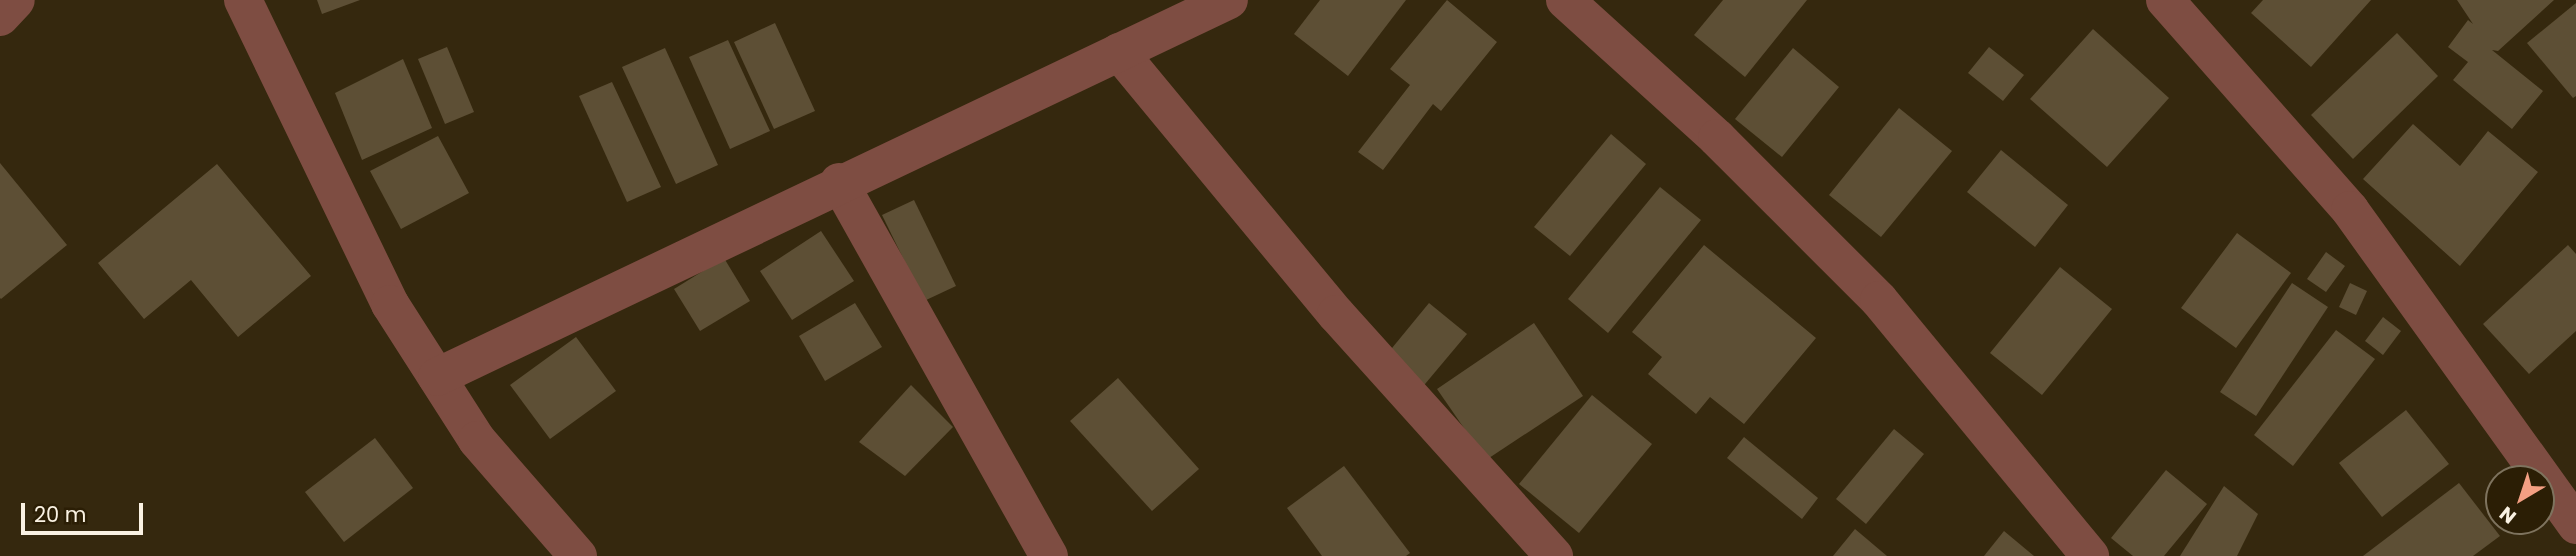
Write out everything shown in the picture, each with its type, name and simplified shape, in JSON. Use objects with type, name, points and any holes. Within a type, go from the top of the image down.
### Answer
[{"type":"street","points":[[0,17],[16,0]]},
{"type":"street","points":[[243,0],[390,304],[477,440],[578,556]]},
{"type":"street","points":[[438,377],[839,182],[1229,0]]},
{"type":"street","points":[[1565,0],[1717,138],[1879,300],[2090,556]]},
{"type":"street","points":[[2165,0],[2350,211],[2576,525]]},
{"type":"street","points":[[1119,52],[1336,314],[1554,556]]},
{"type":"street","points":[[839,182],[1049,556]]},
{"type":"building","points":[[317,0],[360,0],[322,14]]},
{"type":"building","points":[[1320,0],[1406,0],[1348,76],[1294,34]]},
{"type":"building","points":[[1447,0],[1497,42],[1441,111],[1433,104],[1383,170],[1358,152],[1410,85],[1390,69]]},
{"type":"building","points":[[1723,0],[1807,0],[1745,77],[1694,35]]},
{"type":"building","points":[[2263,0],[2371,0],[2311,67],[2251,13]]},
{"type":"building","points":[[2457,0],[2554,0],[2498,51],[2492,50],[2543,91],[2512,129],[2453,80],[2468,62],[2448,47],[2468,20],[2473,24]]},
{"type":"building","points":[[2576,3],[2576,96],[2573,98],[2527,43]]},
{"type":"building","points":[[775,23],[815,111],[774,129],[734,42]]},
{"type":"building","points":[[2093,29],[2169,98],[2107,167],[2030,99]]},
{"type":"building","points":[[2397,33],[2438,76],[2353,159],[2311,115]]},
{"type":"building","points":[[728,40],[770,131],[730,149],[689,57]]},
{"type":"building","points":[[447,47],[474,112],[445,124],[418,59]]},
{"type":"building","points":[[1989,47],[2024,75],[2003,101],[1968,73]]},
{"type":"building","points":[[665,48],[718,165],[676,184],[622,67]]},
{"type":"building","points":[[1793,48],[1839,87],[1782,157],[1735,119]]},
{"type":"building","points":[[403,59],[432,128],[362,160],[335,93]]},
{"type":"building","points":[[612,82],[661,187],[627,202],[579,96]]},
{"type":"building","points":[[1899,108],[1952,151],[1881,237],[1829,195]]},
{"type":"building","points":[[2413,124],[2460,166],[2488,131],[2538,172],[2460,266],[2363,179]]},
{"type":"building","points":[[1611,134],[1646,164],[1570,256],[1534,227]]},
{"type":"building","points":[[438,136],[469,193],[401,229],[370,171]]},
{"type":"building","points":[[2001,150],[2068,205],[2035,247],[1967,192]]},
{"type":"building","points":[[0,163],[67,245],[1,299],[0,298]]},
{"type":"building","points":[[217,164],[311,276],[238,337],[191,280],[144,319],[98,263]]},
{"type":"building","points":[[1660,187],[1701,220],[1608,333],[1568,299]]},
{"type":"building","points":[[914,200],[956,286],[924,301],[882,215]]},
{"type":"building","points":[[821,231],[854,281],[792,320],[760,271]]},
{"type":"building","points":[[2237,233],[2291,273],[2236,348],[2181,308]]},
{"type":"building","points":[[1704,245],[1816,338],[1744,424],[1710,397],[1696,414],[1648,374],[1662,357],[1632,332]]},
{"type":"building","points":[[2568,245],[2576,254],[2576,331],[2529,374],[2483,324]]},
{"type":"building","points":[[2326,252],[2345,266],[2326,292],[2307,279]]},
{"type":"building","points":[[724,258],[750,301],[700,331],[674,289]]},
{"type":"building","points":[[2060,267],[2112,309],[2042,395],[1990,353]]},
{"type":"building","points":[[2292,283],[2328,307],[2256,416],[2220,392]]},
{"type":"building","points":[[2350,283],[2367,291],[2356,315],[2339,307]]},
{"type":"building","points":[[855,303],[882,347],[825,381],[799,336]]},
{"type":"building","points":[[1429,303],[1467,334],[1420,390],[1383,359]]},
{"type":"building","points":[[2383,317],[2401,331],[2383,355],[2365,341]]},
{"type":"building","points":[[1534,323],[1583,396],[1486,460],[1437,389]]},
{"type":"building","points":[[2336,330],[2375,359],[2293,466],[2254,435]]},
{"type":"building","points":[[576,337],[616,391],[550,439],[510,385]]},
{"type":"building","points":[[1118,378],[1199,469],[1152,511],[1070,421]]},
{"type":"building","points":[[911,385],[953,427],[905,476],[859,442]]},
{"type":"building","points":[[1592,395],[1652,444],[1579,533],[1519,484]]},
{"type":"building","points":[[2406,410],[2449,464],[2382,517],[2339,463]]},
{"type":"building","points":[[1894,429],[1924,454],[1866,524],[1836,499]]},
{"type":"building","points":[[1744,437],[1818,498],[1802,519],[1727,458]]},
{"type":"building","points":[[375,438],[413,488],[344,542],[305,492]]},
{"type":"building","points":[[1344,466],[1410,553],[1406,556],[1322,556],[1287,508]]},
{"type":"building","points":[[2166,470],[2207,504],[2164,556],[2133,556],[2111,538]]},
{"type":"building","points":[[2459,483],[2485,517],[2485,535],[2500,536],[2473,556],[2363,556]]},
{"type":"building","points":[[2224,486],[2258,514],[2237,556],[2180,556]]},
{"type":"building","points":[[1855,529],[1887,556],[1833,556]]},
{"type":"building","points":[[2004,531],[2034,556],[1984,556]]}]
